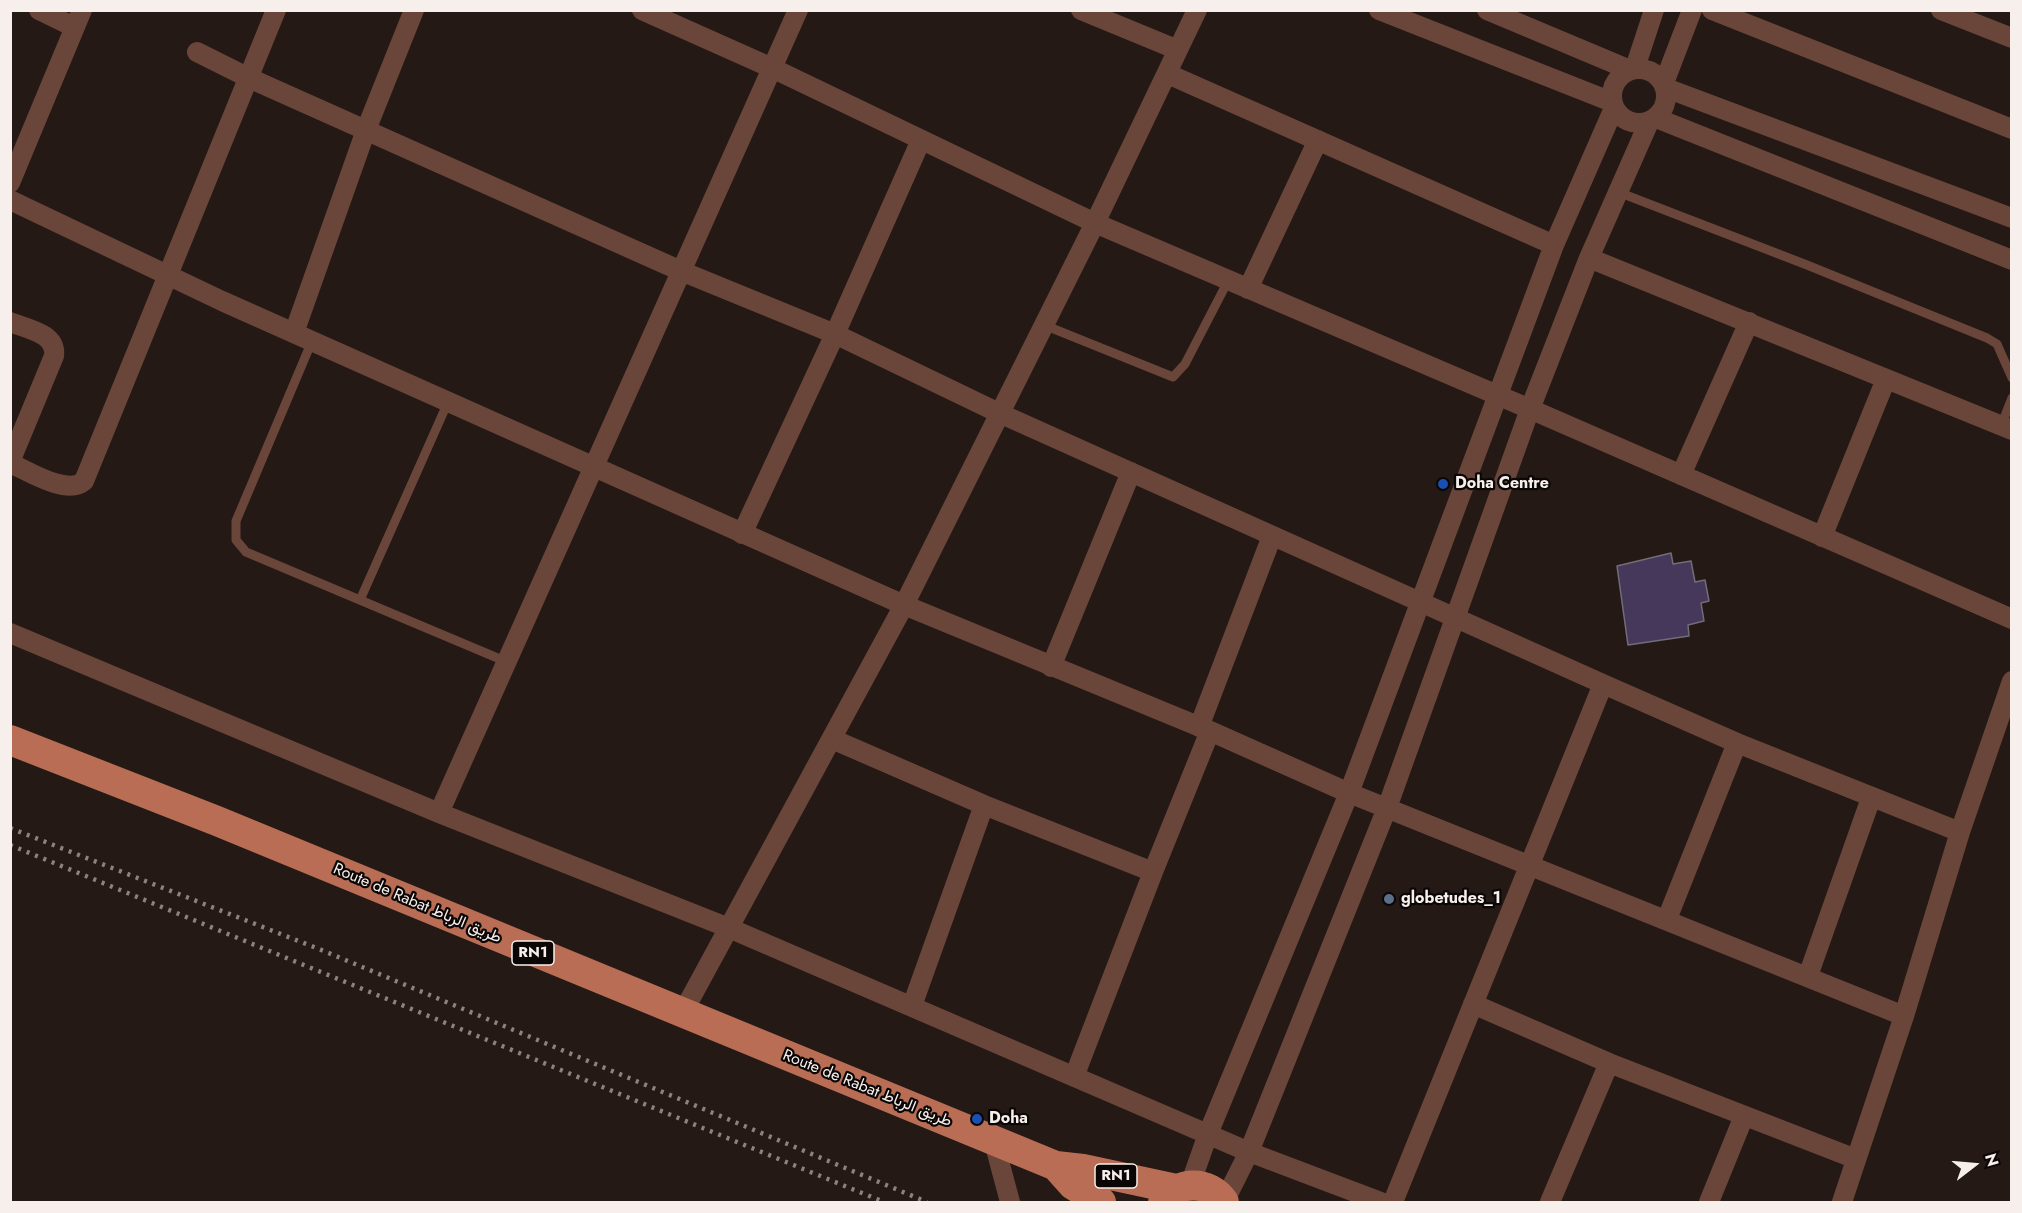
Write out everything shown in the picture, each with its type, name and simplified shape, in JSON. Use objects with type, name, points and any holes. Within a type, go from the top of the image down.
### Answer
[{"type":"main road","name":"Route de Rabat طريق الرباط","points":[[10,740],[217,821],[994,1142],[1056,1166],[1083,1168],[1176,1192]]},
{"type":"main road","name":"Route de Rabat طريق الرباط","points":[[1056,1166],[1073,1185],[1101,1203]]},
{"type":"main road","name":"RN1","points":[[1176,1192],[1205,1186],[1218,1194],[1224,1203]]},
{"type":"street","points":[[10,183],[78,19],[39,10]]},
{"type":"street","points":[[10,322],[46,336],[55,348],[54,356],[10,462],[62,486],[72,487],[84,481],[276,10]]},
{"type":"street","points":[[294,333],[366,130],[414,10]]},
{"type":"street","points":[[642,10],[772,68],[1095,223],[2012,619]]},
{"type":"street","points":[[440,813],[798,10]]},
{"type":"street","points":[[1082,10],[1178,50]]},
{"type":"street","points":[[682,1014],[904,605],[1095,223],[1197,10]]},
{"type":"street","points":[[1379,10],[1613,105],[1620,116],[1629,122],[1639,124],[1652,120],[2012,260]]},
{"type":"street","points":[[1487,10],[1633,69],[1647,69],[1657,75],[1665,86],[2012,218]]},
{"type":"street","points":[[1176,1192],[1208,1134],[1349,794],[1496,396],[1554,245],[1613,105],[1613,88],[1619,77],[1633,69],[1654,10]]},
{"type":"street","points":[[1224,1203],[1249,1152],[1387,808],[1530,409],[1589,258],[1652,120],[1665,105],[1665,86],[1692,10]]},
{"type":"street","points":[[1712,10],[2012,129]]},
{"type":"street","points":[[1941,10],[2012,38]]},
{"type":"street","points":[[198,52],[249,78],[681,271],[835,334],[999,413],[1603,684],[1737,743],[1960,832]]},
{"type":"street","points":[[1168,74],[1554,245]]},
{"type":"street","points":[[742,534],[835,334],[921,140]]},
{"type":"street","points":[[1248,289],[1318,140]]},
{"type":"street","points":[[10,200],[294,333],[904,605],[1205,729],[1349,794],[1904,1016]]},
{"type":"street","points":[[1589,258],[2006,428]]},
{"type":"street","points":[[1681,475],[1749,322]]},
{"type":"street","points":[[1822,537],[1886,379]]},
{"type":"street","points":[[1051,667],[1131,472]]},
{"type":"street","points":[[1074,1077],[1153,872],[1272,536]]},
{"type":"street","points":[[10,633],[440,813],[729,928],[1249,1152],[1381,1203]]},
{"type":"street","points":[[1842,1203],[1904,1016],[1960,832],[2012,681]]},
{"type":"street","points":[[1393,1203],[1603,684]]},
{"type":"street","points":[[832,739],[984,805],[1153,872]]},
{"type":"street","points":[[1667,920],[1737,743]]},
{"type":"street","points":[[1808,976],[1871,798]]},
{"type":"street","points":[[912,1006],[984,805]]},
{"type":"street","points":[[1473,1004],[1609,1063],[1856,1159]]},
{"type":"street","points":[[1550,1203],[1609,1063]]},
{"type":"street","points":[[1709,1203],[1744,1116]]},
{"type":"street","points":[[994,1142],[1010,1203]]},
{"type":"lane","points":[[1618,192],[1808,265],[1987,338],[1996,344],[2012,378]]},
{"type":"lane","points":[[1044,325],[1173,377],[1185,364],[1229,279]]},
{"type":"lane","points":[[312,341],[236,521],[236,540],[246,552],[507,662]]},
{"type":"lane","points":[[2006,428],[2012,398]]},
{"type":"lane","points":[[360,600],[448,402]]},
{"type":"building","points":[[1671,553],[1673,564],[1691,561],[1695,582],[1705,580],[1709,601],[1701,603],[1704,621],[1688,625],[1689,636],[1628,645],[1617,566]]},
{"type":"railway","points":[[10,828],[319,949],[927,1202]]},
{"type":"railway","points":[[10,845],[884,1202]]},
{"type":"place","name":"Doha Centre","points":[[1443,484]]},
{"type":"place","name":"globetudes_1","points":[[1389,899]]},
{"type":"place","name":"Doha","points":[[977,1119]]}]
